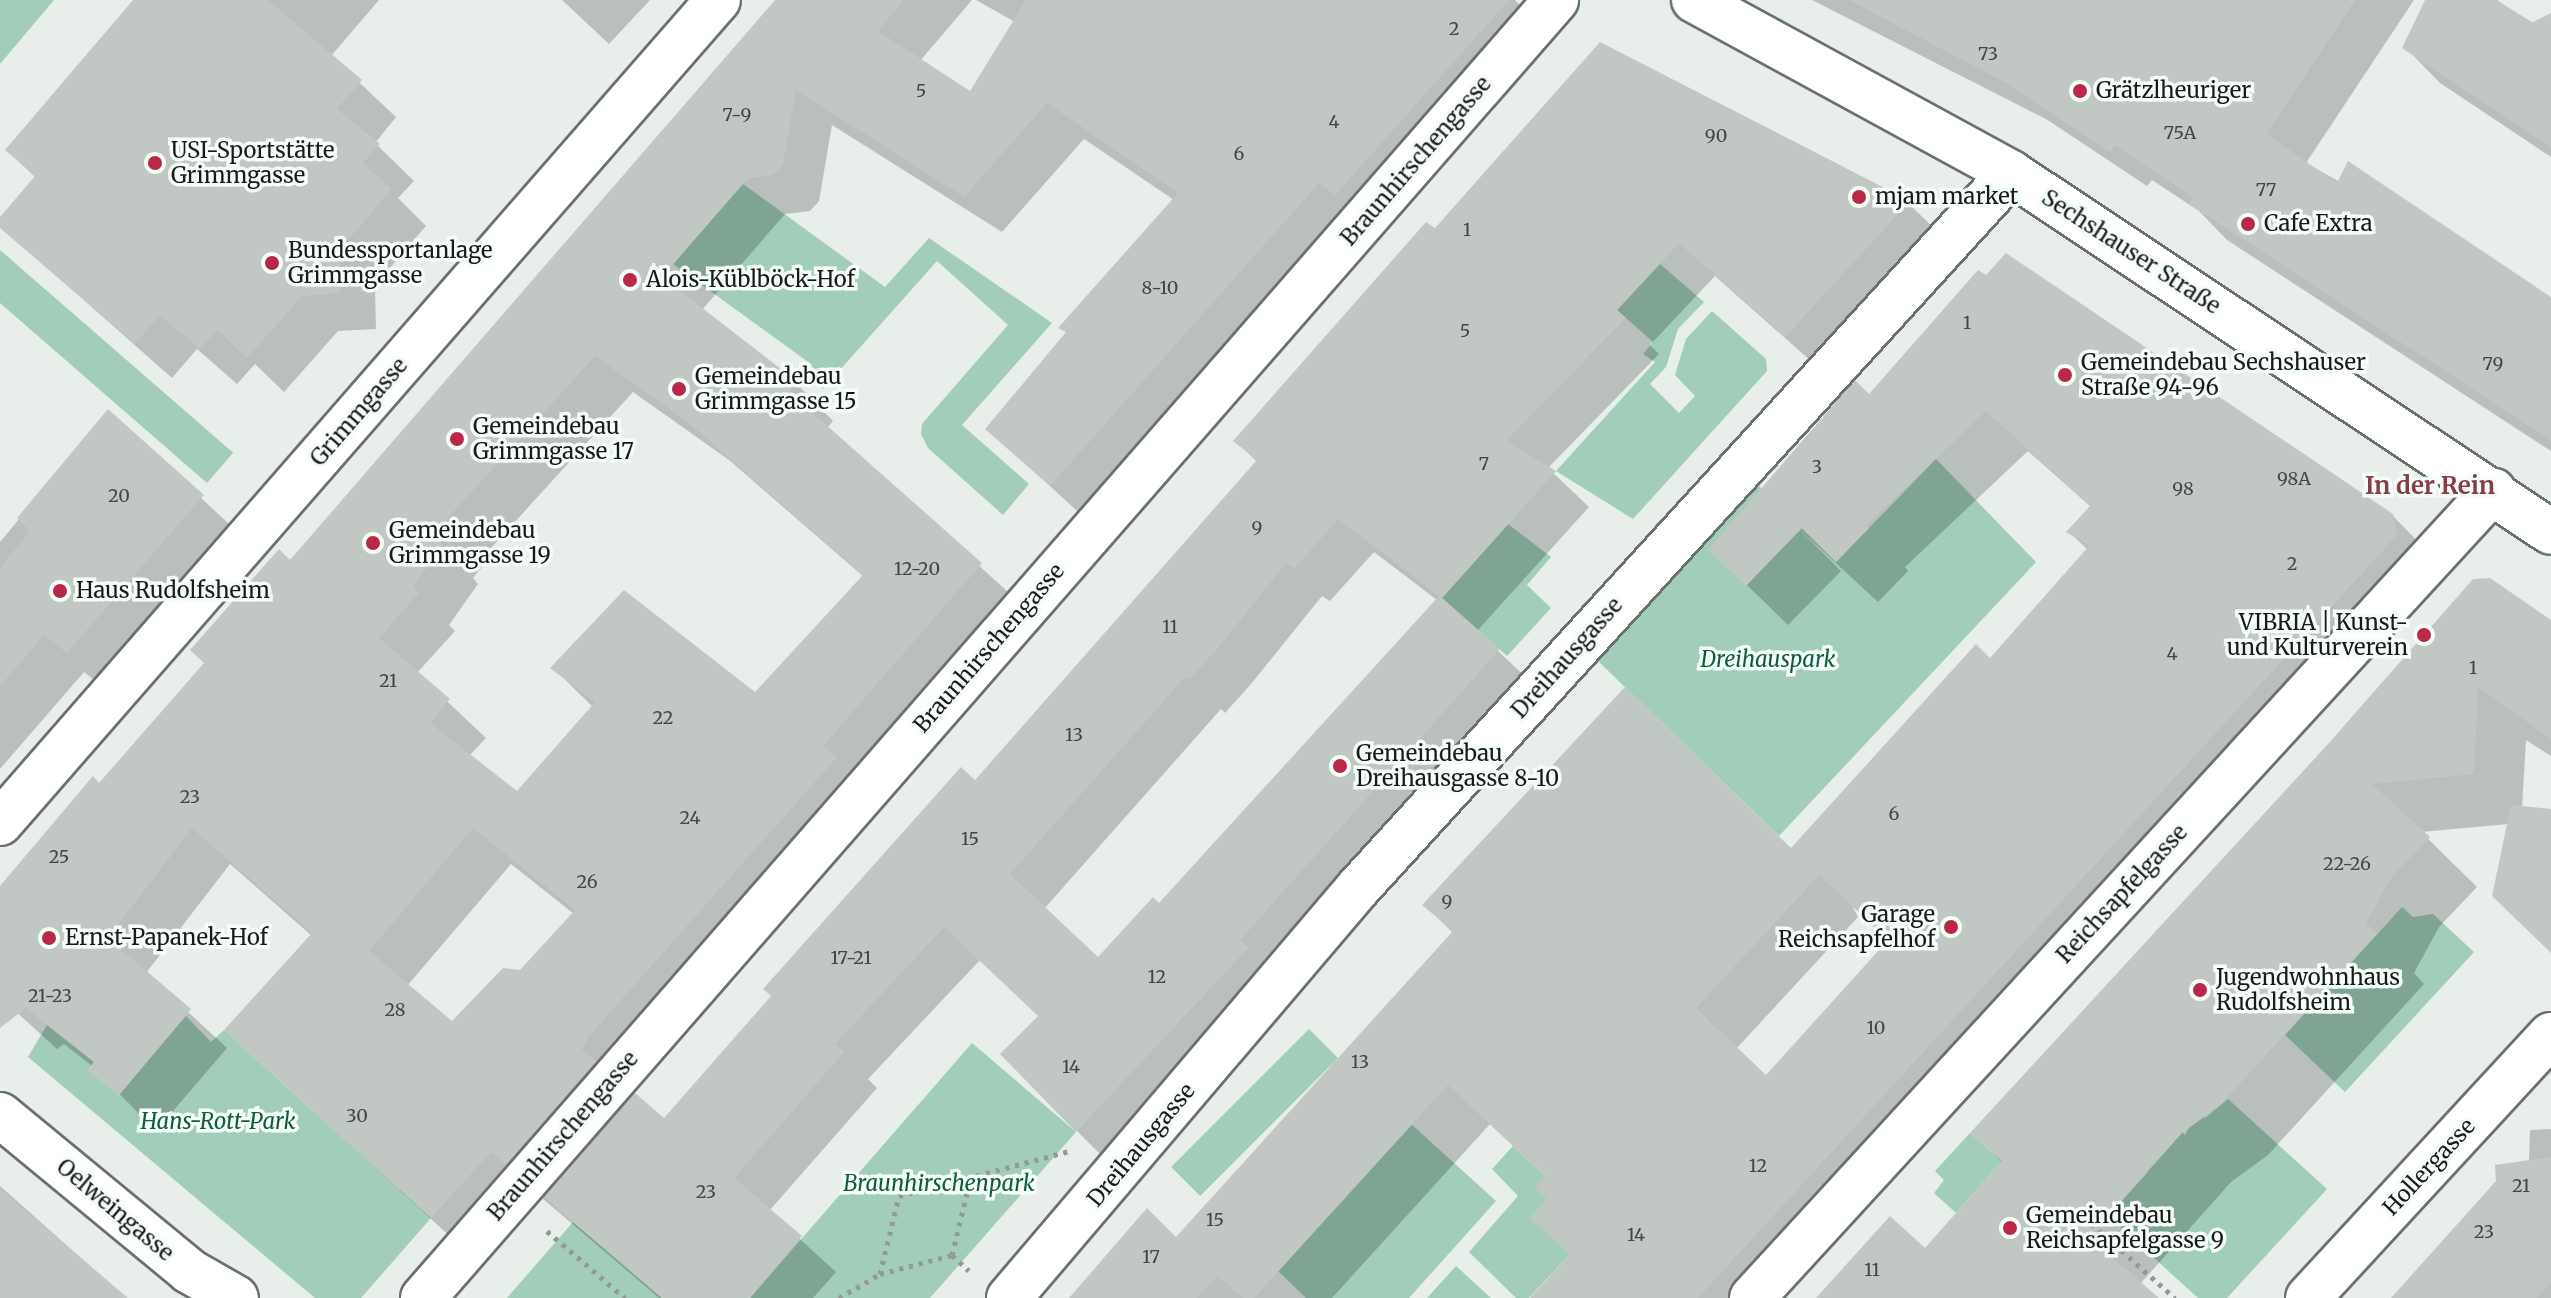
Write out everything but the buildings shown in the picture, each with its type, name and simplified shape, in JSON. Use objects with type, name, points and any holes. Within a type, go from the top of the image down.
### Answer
[{"type":"street","name":"Grimmgasse","points":[[0,823],[718,0]]},
{"type":"street","name":"Braunhirschengasse","points":[[423,1298],[1556,0]]},
{"type":"street","name":"Sechshauser Straße","points":[[1694,0],[2011,173],[2551,532]]},
{"type":"street","name":"Dreihausgasse","points":[[1009,1298],[1358,888],[2011,173]]},
{"type":"street","name":"Reichsapfelgasse","points":[[1752,1298],[2493,491]]},
{"type":"street","name":"Hollergasse","points":[[2308,1298],[2551,1035]]},
{"type":"street","name":"Oelweingasse","points":[[0,1115],[189,1271],[236,1298]]},
{"type":"path","points":[[880,1274],[899,1196],[1079,1148]]},
{"type":"path","points":[[839,1298],[880,1274],[952,1255],[971,1176]]},
{"type":"path","points":[[508,1198],[625,1298]]},
{"type":"path","points":[[2084,1217],[2175,1298]]},
{"type":"green space","points":[[0,0],[54,0],[0,64]]},
{"type":"green space","points":[[743,184],[885,287],[929,238],[1052,323],[962,425],[1029,484],[1003,515],[928,448],[921,434],[922,424],[1008,325],[937,261],[823,389],[811,364],[673,264]]},
{"type":"green space","points":[[0,250],[233,453],[207,483],[0,303]]},
{"type":"green space","points":[[1660,264],[1704,302],[1678,329],[1666,367],[1650,384],[1679,413],[1695,396],[1675,375],[1686,339],[1712,311],[1766,359],[1767,371],[1633,519],[1556,471],[1655,362],[1643,354],[1653,342],[1617,310]]},
{"type":"green space","name":"Dreihauspark","points":[[1936,459],[2036,562],[1779,836],[1598,661],[1758,485],[1836,562]]},
{"type":"green space","points":[[1508,524],[1551,557],[1527,585],[1551,608],[1507,656],[1442,598]]},
{"type":"green space","points":[[2402,907],[2413,917],[2433,914],[2474,952],[2345,1092],[2285,1035]]},
{"type":"green space","name":"Hans-Rott-Park","points":[[186,1016],[211,1042],[224,1030],[431,1218],[361,1298],[315,1298],[28,1057],[47,1025],[94,1062],[88,1070],[119,1095]]},
{"type":"green space","points":[[1309,1029],[1338,1058],[1200,1196],[1171,1167]]},
{"type":"green space","name":"Braunhirschenpark","points":[[972,1043],[1076,1132],[930,1298],[750,1298]]},
{"type":"green space","points":[[2228,1099],[2327,1189],[2227,1298],[2198,1298],[2108,1216],[2147,1173],[2173,1124],[2185,1135],[2198,1111],[2205,1118]]},
{"type":"green space","points":[[1411,1124],[1496,1201],[1409,1298],[1306,1298],[1278,1271]]},
{"type":"green space","points":[[1970,1133],[2002,1161],[1956,1213],[1934,1193],[1944,1180],[1935,1171]]},
{"type":"green space","points":[[1513,1146],[1545,1176],[1547,1199],[1531,1218],[1570,1254],[1529,1298],[1516,1298],[1469,1252],[1518,1196],[1492,1169]]},
{"type":"green space","points":[[573,1222],[662,1298],[507,1298]]},
{"type":"green space","points":[[1456,1266],[1491,1298],[1427,1298]]},
{"type":"place","name":"Grätzlheuriger","points":[[2080,91]]},
{"type":"place","name":"USI-Sportstätte Grimmgasse","points":[[155,163]]},
{"type":"place","name":"mjam market","points":[[1859,197]]},
{"type":"place","name":"Cafe Extra","points":[[2248,224]]},
{"type":"place","name":"Bundessportanlage Grimmgasse","points":[[272,263]]},
{"type":"place","name":"Alois-Küblböck-Hof","points":[[630,280]]},
{"type":"place","name":"Gemeindebau Sechshauser Straße 94-96","points":[[2065,375]]},
{"type":"place","name":"Gemeindebau Grimmgasse 15","points":[[679,389]]},
{"type":"place","name":"Gemeindebau Grimmgasse 17","points":[[457,439]]},
{"type":"place","name":"Gemeindebau Grimmgasse 19","points":[[373,543]]},
{"type":"place","name":"Haus Rudolfsheim","points":[[60,591]]},
{"type":"place","name":"VIBRIA | Kunst- und Kulturverein","points":[[2424,635]]},
{"type":"place","name":"Gemeindebau Dreihausgasse 8-10","points":[[1340,766]]},
{"type":"place","name":"Garage Reichsapfelhof","points":[[1951,927]]},
{"type":"place","name":"Ernst-Papanek-Hof","points":[[49,938]]},
{"type":"place","name":"Jugendwohnhaus Rudolfsheim","points":[[2200,990]]},
{"type":"place","name":"Gemeindebau Reichsapfelgasse 9","points":[[2010,1228]]},
{"type":"district","name":"In der Rein","points":[[2430,486]]}]
